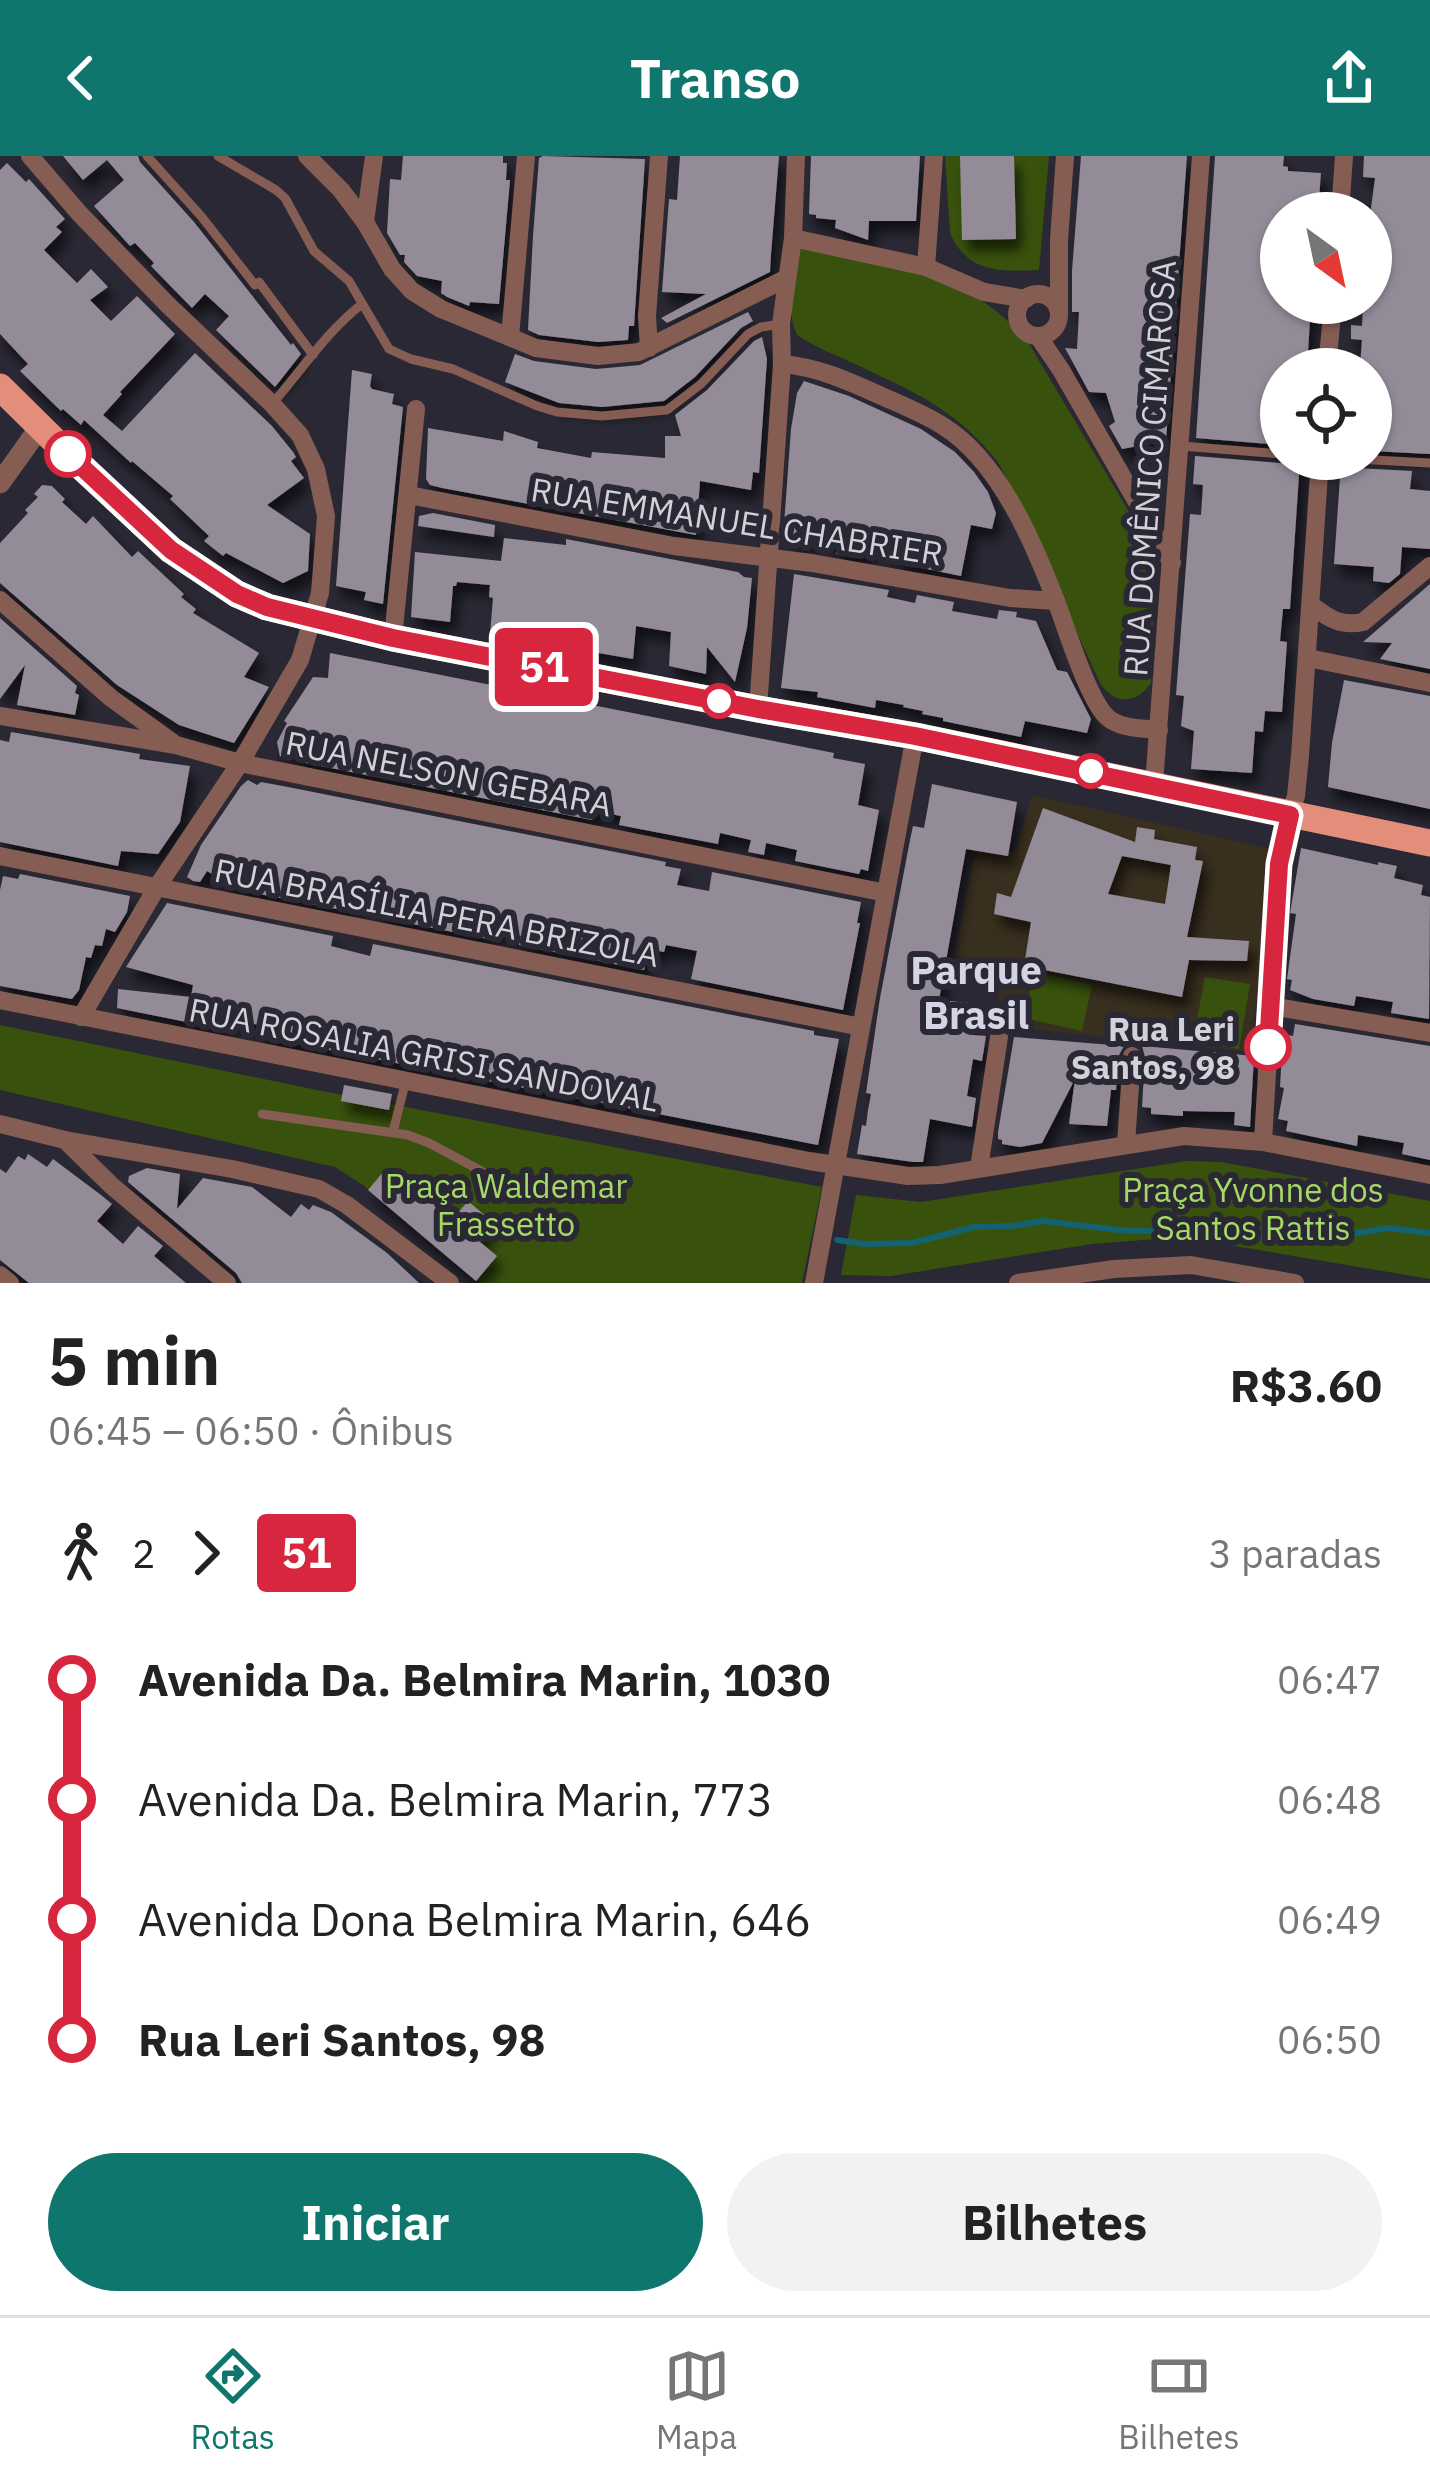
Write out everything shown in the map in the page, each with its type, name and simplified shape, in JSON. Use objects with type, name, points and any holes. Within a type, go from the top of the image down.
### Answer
[{"type":"main road","points":[[0,387],[159,539],[204,574],[267,607],[393,638],[915,736],[1430,843]]},
{"type":"street","points":[[30,156],[79,214],[272,404],[307,446],[325,501],[325,545],[314,618],[300,660],[81,1017]]},
{"type":"street","points":[[307,156],[341,190],[412,291],[441,309],[536,348],[575,355],[620,355],[649,348],[787,278]]},
{"type":"street","points":[[365,222],[374,156]]},
{"type":"street","points":[[510,337],[526,156]]},
{"type":"street","points":[[649,348],[658,156]]},
{"type":"street","points":[[758,709],[796,156]]},
{"type":"street","points":[[926,267],[934,156]]},
{"type":"street","points":[[1061,370],[1059,240],[1065,156]]},
{"type":"street","name":"RUA DOMÊNICO CIMAROSA","points":[[1154,784],[1202,156]]},
{"type":"street","points":[[1341,192],[1344,156]]},
{"type":"street","points":[[793,238],[926,267],[984,292],[1048,297],[1059,316],[1051,332],[1038,336],[1026,332],[984,292]]},
{"type":"street","points":[[1018,322],[1018,309],[1032,297],[1059,240]]},
{"type":"street","points":[[1038,336],[1172,563]]},
{"type":"street","points":[[782,364],[810,367],[860,386],[944,426],[971,449],[1007,498],[1029,539],[1105,715],[1118,724],[1159,730]]},
{"type":"street","points":[[393,638],[416,409]]},
{"type":"street","points":[[0,483],[40,427]]},
{"type":"street","points":[[1263,1142],[1279,864],[1296,796],[1319,480]]},
{"type":"street","name":"RUA EMMANUEL CHABRIER","points":[[409,495],[619,537],[1056,602]]},
{"type":"street","points":[[1311,604],[1340,623],[1363,622],[1430,566]]},
{"type":"street","points":[[0,600],[111,698],[176,745]]},
{"type":"street","points":[[1308,658],[1430,682]]},
{"type":"street","points":[[103,734],[111,698]]},
{"type":"street","name":"RUA NELSON GEBARA","points":[[0,716],[176,745],[240,763],[886,893]]},
{"type":"street","points":[[814,1283],[915,736]]},
{"type":"street","name":"RUA BRASÍLIA PERA BRIZOLA","points":[[0,856],[862,1027]]},
{"type":"street","name":"RUA ROSALIA GRISI SANDOVAL","points":[[0,1000],[836,1166],[908,1176],[940,1175],[1184,1136],[1263,1142],[1430,1175]]},
{"type":"street","points":[[1271,1006],[1430,1033]]},
{"type":"street","points":[[979,1168],[999,1037]]},
{"type":"street","points":[[1126,1144],[1132,1056]]},
{"type":"street","points":[[0,1124],[319,1189],[347,1204],[450,1283]]},
{"type":"street","points":[[65,1140],[227,1283]]},
{"type":"street","points":[[1018,1283],[1114,1269],[1191,1265],[1295,1283]]},
{"type":"street","points":[[0,1275],[10,1283]]},
{"type":"lane","points":[[147,156],[255,285],[259,282],[313,355]]},
{"type":"lane","points":[[218,156],[285,198],[314,251],[349,281],[385,344],[400,355],[453,369],[557,412],[602,416],[672,408],[748,334],[781,324]]},
{"type":"lane","points":[[272,404],[333,328],[362,304]]},
{"type":"lane","points":[[1181,446],[1260,452]]},
{"type":"lane","points":[[1392,461],[1430,463]]},
{"type":"lane","points":[[393,1132],[406,1080]]},
{"type":"lane","points":[[262,1114],[393,1132],[429,1143],[487,1174]]},
{"type":"shaded area","points":[[1032,795],[1275,850],[1250,1052],[1001,1026],[996,970],[955,955],[976,848],[1016,852]]},
{"type":"green space","points":[[945,156],[1049,156],[1039,270],[987,267],[957,246],[950,233]]},
{"type":"green space","points":[[802,247],[896,266],[952,285],[979,299],[1028,342],[1156,557],[1151,683],[1139,695],[1118,698],[1100,683],[1000,465],[984,446],[935,405],[797,335],[790,290]]},
{"type":"green space","points":[[1034,972],[1092,985],[1082,1031],[1024,1018]]},
{"type":"green space","points":[[1205,977],[1250,984],[1239,1049],[1193,1041]]},
{"type":"green space","name":"Praça Waldemar Frassetto","points":[[0,1025],[822,1187],[802,1283],[480,1283],[335,1167],[0,1090]]},
{"type":"green space","name":"Praça Yvonne dos Santos Rattis","points":[[1187,1161],[1221,1162],[1430,1201],[1430,1279],[1181,1237],[1092,1244],[891,1276],[841,1275],[856,1195],[921,1202]]},
{"type":"building","points":[[63,156],[138,156],[301,354],[275,387],[216,330],[229,316],[205,294],[192,308],[135,243],[130,246],[94,206],[124,180],[107,160],[83,180]]},
{"type":"building","points":[[403,156],[503,156],[506,180],[510,180],[499,304],[470,302],[469,306],[447,297],[441,293],[442,281],[417,276],[404,262],[405,255],[400,255],[387,233],[390,179],[401,180]]},
{"type":"building","points":[[680,156],[779,156],[770,272],[667,323],[661,318],[706,294],[662,292],[669,199],[677,200]]},
{"type":"building","points":[[811,156],[920,156],[916,221],[869,221],[868,240],[835,228],[836,220],[809,214]]},
{"type":"building","points":[[960,156],[1014,156],[1016,239],[962,240]]},
{"type":"building","points":[[1081,156],[1187,156],[1166,441],[1122,449],[1109,426],[1115,422],[1106,393],[1089,392],[1065,348],[1077,349],[1079,312],[1072,312],[1072,271]]},
{"type":"building","points":[[1215,156],[1284,156],[1288,171],[1321,173],[1320,192],[1260,192],[1260,324],[1310,324],[1308,348],[1260,348],[1260,443],[1196,438]]},
{"type":"building","points":[[1364,156],[1430,156],[1430,454],[1392,452],[1392,348],[1361,348],[1362,340],[1351,339],[1351,325],[1392,324],[1392,192],[1373,192],[1375,178],[1363,177]]},
{"type":"building","points":[[539,158],[645,159],[634,326],[629,326],[628,340],[598,342],[528,330]]},
{"type":"building","points":[[7,163],[26,182],[29,179],[65,219],[56,227],[62,232],[44,250],[77,283],[91,269],[108,287],[90,300],[111,321],[137,296],[175,334],[103,415],[122,431],[195,353],[272,426],[296,457],[291,461],[304,478],[267,505],[310,534],[308,571],[283,583],[226,553],[223,556],[204,541],[209,536],[170,499],[173,496],[84,420],[81,425],[61,411],[20,371],[28,364],[0,334],[0,170]]},
{"type":"building","points":[[748,312],[753,321],[664,401],[602,407],[559,403],[505,382],[515,354],[596,369],[640,365]]},
{"type":"building","points":[[762,337],[767,359],[759,473],[753,472],[751,490],[700,481],[696,535],[442,488],[426,479],[428,428],[503,441],[504,431],[538,442],[537,448],[591,458],[592,452],[665,458],[665,436],[681,436],[675,415]]},
{"type":"building","points":[[352,370],[372,374],[372,389],[394,394],[392,404],[403,407],[383,604],[364,600],[366,592],[336,586]]},
{"type":"building","points":[[804,381],[921,429],[974,472],[996,513],[992,529],[971,525],[961,576],[893,562],[895,551],[868,546],[864,558],[836,554],[836,540],[805,539],[804,547],[790,538],[784,525],[791,429],[797,393]]},
{"type":"building","points":[[1195,456],[1260,461],[1260,480],[1299,480],[1290,609],[1283,609],[1280,641],[1287,642],[1282,712],[1265,711],[1263,732],[1255,731],[1252,773],[1191,769],[1194,731],[1181,726],[1184,696],[1176,695],[1190,514],[1201,515],[1203,485],[1193,484]]},
{"type":"building","points":[[1392,470],[1412,471],[1410,489],[1430,491],[1430,549],[1402,547],[1400,574],[1389,583],[1373,581],[1374,567],[1334,564],[1340,480],[1392,480]]},
{"type":"building","points":[[42,485],[52,486],[86,524],[93,516],[132,557],[138,551],[184,594],[181,597],[196,609],[193,613],[259,653],[244,677],[269,687],[234,743],[179,725],[117,685],[0,583],[0,543],[28,513],[25,510]]},
{"type":"building","points":[[433,513],[495,525],[494,537],[418,526],[419,516]]},
{"type":"building","points":[[504,538],[566,545],[566,539],[752,578],[735,682],[707,647],[706,674],[669,666],[671,632],[636,626],[633,659],[490,634],[490,585],[457,582],[450,622],[411,617],[415,552],[501,561]]},
{"type":"building","points":[[794,574],[889,590],[887,597],[915,603],[917,595],[954,602],[952,611],[997,619],[999,610],[1017,612],[1016,617],[1036,621],[1057,670],[1067,672],[1091,719],[1087,733],[1025,721],[1021,737],[943,721],[904,705],[876,700],[875,708],[817,697],[818,692],[781,688]]},
{"type":"building","points":[[1430,584],[1430,669],[1380,659],[1392,643],[1363,642]]},
{"type":"building","points":[[0,618],[77,686],[75,715],[17,705],[25,665],[0,699]]},
{"type":"building","points":[[330,653],[834,753],[833,758],[865,764],[858,805],[879,810],[868,871],[861,869],[859,874],[795,861],[797,850],[766,843],[764,855],[748,852],[751,840],[720,833],[718,844],[619,825],[621,816],[594,811],[592,820],[306,763],[285,751],[280,757],[277,742],[284,721],[313,677],[328,678]]},
{"type":"building","points":[[1344,680],[1430,696],[1430,809],[1328,787]]},
{"type":"building","points":[[11,732],[190,766],[180,822],[158,854],[121,851],[118,866],[0,842],[0,740],[9,742]]},
{"type":"building","points":[[248,780],[666,862],[665,866],[681,869],[677,885],[709,891],[712,872],[861,902],[843,1010],[691,979],[697,951],[666,945],[664,952],[649,949],[644,970],[519,945],[521,936],[489,930],[488,939],[378,917],[380,908],[348,902],[347,911],[239,890],[207,871],[200,882],[193,881],[187,877],[201,845]]},
{"type":"building","points":[[932,784],[1017,802],[1008,856],[966,849],[939,1000],[982,1007],[973,1035],[986,1036],[982,1061],[973,1059],[967,1096],[976,1098],[972,1127],[930,1119],[923,1162],[913,1162],[857,1154],[862,1125],[866,1126],[880,998],[910,840],[913,826],[924,828]]},
{"type":"building","points":[[1043,808],[1135,842],[1137,827],[1155,830],[1154,839],[1197,847],[1195,860],[1203,861],[1187,937],[1249,941],[1247,961],[1189,960],[1182,997],[1024,966],[1031,922],[994,914],[997,893],[1011,897]],"holes":[[[1122,856],[1171,865],[1165,904],[1108,894]]]},
{"type":"building","points":[[1301,848],[1397,866],[1394,878],[1423,885],[1421,895],[1430,897],[1429,1019],[1391,1013],[1393,1002],[1356,996],[1354,1006],[1290,990],[1292,980],[1287,979],[1296,914],[1290,913]]},
{"type":"building","points":[[20,874],[130,896],[115,932],[106,929],[102,946],[95,945],[91,958],[86,957],[79,990],[72,999],[0,986],[0,890],[3,876],[18,879]]},
{"type":"building","points":[[167,903],[333,936],[331,946],[370,956],[373,944],[839,1039],[818,1145],[257,1036],[259,1025],[244,1022],[228,1019],[226,1030],[117,1008],[118,989],[191,997],[193,985],[126,967]]},
{"type":"building","points":[[1295,1024],[1430,1046],[1430,1160],[1402,1154],[1404,1143],[1358,1135],[1357,1146],[1286,1131],[1288,1121],[1278,1119],[1284,1088],[1280,1087],[1283,1034],[1293,1036]]},
{"type":"building","points":[[1014,1037],[1124,1046],[1107,1126],[1069,1124],[1075,1079],[1042,1143],[1002,1144],[998,1132]]},
{"type":"building","points":[[1142,1046],[1254,1056],[1250,1127],[1234,1125],[1235,1112],[1151,1114],[1151,1108],[1142,1107]]},
{"type":"building","points":[[344,1085],[392,1094],[389,1110],[341,1101]]},
{"type":"building","points":[[28,1154],[47,1167],[53,1159],[101,1195],[112,1204],[97,1221],[123,1244],[138,1226],[163,1246],[154,1256],[186,1283],[29,1283],[0,1260],[0,1169],[6,1173],[18,1156],[25,1160]]},
{"type":"building","points":[[147,1168],[180,1174],[177,1209],[203,1178],[252,1187],[291,1217],[301,1204],[309,1210],[313,1205],[331,1212],[419,1283],[242,1283],[128,1182],[129,1176]]},
{"type":"building","points":[[384,1171],[393,1178],[397,1173],[452,1220],[468,1201],[495,1224],[480,1242],[497,1256],[476,1281],[368,1190]]},
{"type":"waterway","points":[[837,1240],[912,1243],[974,1227],[1043,1221],[1310,1241],[1388,1228],[1430,1233]]},
{"type":"bus line","name":"51","points":[[68,454],[171,550],[237,594],[267,607],[393,638],[915,736],[1290,815],[1279,864],[1268,1047]]},
{"type":"place","name":"Rua Leri Santos, 98","points":[[1268,1047]]},
{"type":"district","name":"Parque Brasil","points":[[976,992]]}]
